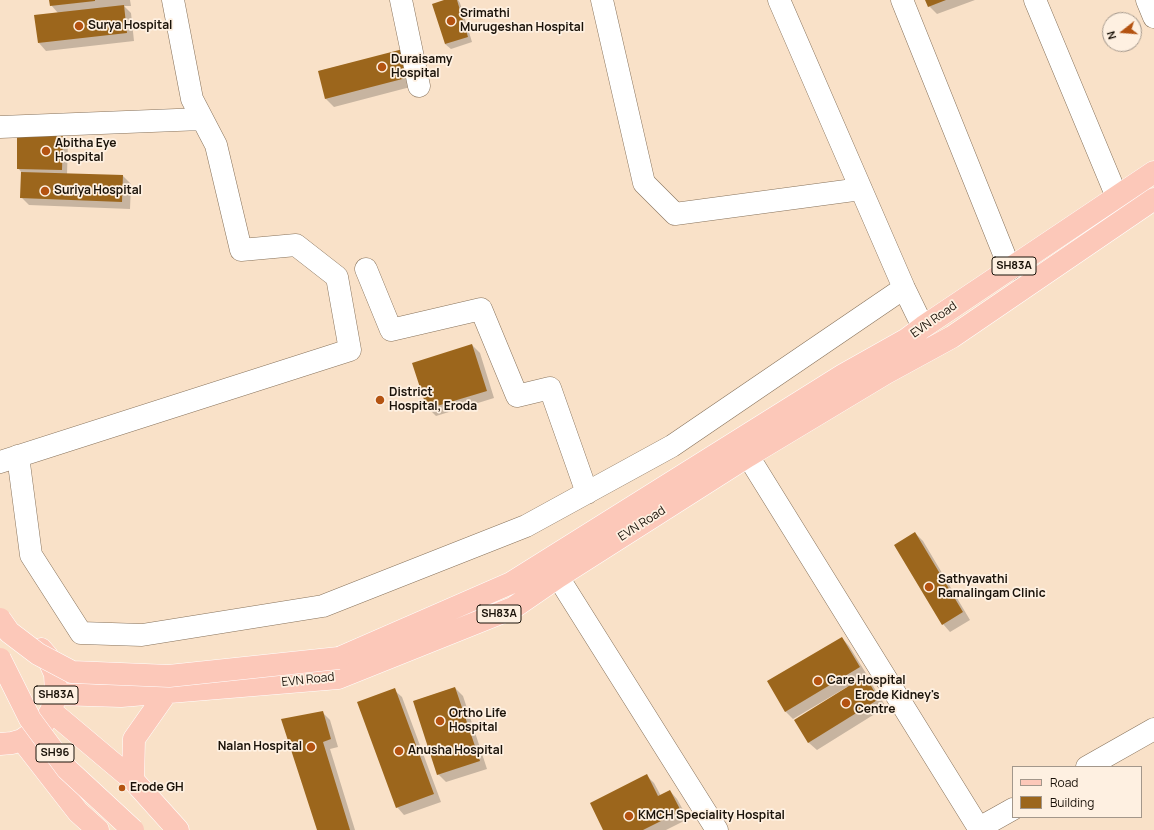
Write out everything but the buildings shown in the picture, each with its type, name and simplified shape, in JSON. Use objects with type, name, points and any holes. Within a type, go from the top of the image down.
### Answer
[{"type":"main road","name":"EVN Road","points":[[54,702],[338,678],[513,608],[558,577],[748,456],[886,372],[915,333],[1154,172]]},
{"type":"main road","points":[[886,372],[952,337],[1154,199]]},
{"type":"main road","points":[[0,607],[2,626],[38,654],[72,672],[169,676],[339,658],[511,584],[843,375],[915,333]]},
{"type":"main road","name":"SH83A","points":[[0,744],[12,744],[22,740],[42,726],[54,702],[54,674],[47,656],[34,641],[2,626]]},
{"type":"main road","name":"SH96","points":[[0,659],[30,719],[68,769],[133,830]]},
{"type":"main road","name":"SH96","points":[[0,687],[24,733],[43,756],[112,830]]},
{"type":"main road","points":[[133,780],[134,739],[167,692]]},
{"type":"main road","points":[[54,702],[133,780],[178,830]]},
{"type":"main road","points":[[22,740],[78,812],[98,830]]},
{"type":"street","points":[[173,0],[192,99],[216,145],[241,250],[296,245],[337,277],[350,350],[9,459],[32,555],[80,633],[142,635],[323,606],[526,526],[672,446],[904,288]]},
{"type":"street","points":[[401,0],[419,86]]},
{"type":"street","points":[[602,0],[644,183],[675,214],[861,189]]},
{"type":"street","points":[[779,0],[904,288],[915,333]]},
{"type":"street","points":[[902,0],[1010,269]]},
{"type":"street","points":[[1035,0],[1117,197]]},
{"type":"street","points":[[1147,0],[1154,17]]},
{"type":"street","points":[[0,127],[202,119]]},
{"type":"street","points":[[366,269],[392,330],[481,309],[517,396],[550,388],[587,493]]},
{"type":"street","points":[[748,456],[980,829],[1012,810]]},
{"type":"street","points":[[558,577],[717,830]]},
{"type":"street","points":[[1089,766],[1154,729]]},
{"type":"place","name":"Srimathi Murugeshan Hospital","points":[[451,21]]},
{"type":"place","name":"Surya Hospital","points":[[79,26]]},
{"type":"place","name":"Duraisamy Hospital","points":[[382,67]]},
{"type":"place","name":"Abitha Eye Hospital","points":[[46,151]]},
{"type":"place","name":"Suriya Hospital","points":[[45,191]]},
{"type":"place","name":"District Hospital, Eroda","points":[[380,400]]},
{"type":"place","name":"Sathyavathi Ramalingam Clinic","points":[[929,587]]},
{"type":"place","name":"Care Hospital","points":[[818,681]]},
{"type":"place","name":"Erode Kidney's Centre","points":[[846,703]]},
{"type":"place","name":"Ortho Life Hospital","points":[[440,721]]},
{"type":"place","name":"Nalan Hospital","points":[[311,747]]},
{"type":"place","name":"Anusha Hospital","points":[[399,751]]},
{"type":"place","name":"Erode GH","points":[[122,788]]},
{"type":"place","name":"KMCH Speciality Hospital","points":[[629,816]]}]
